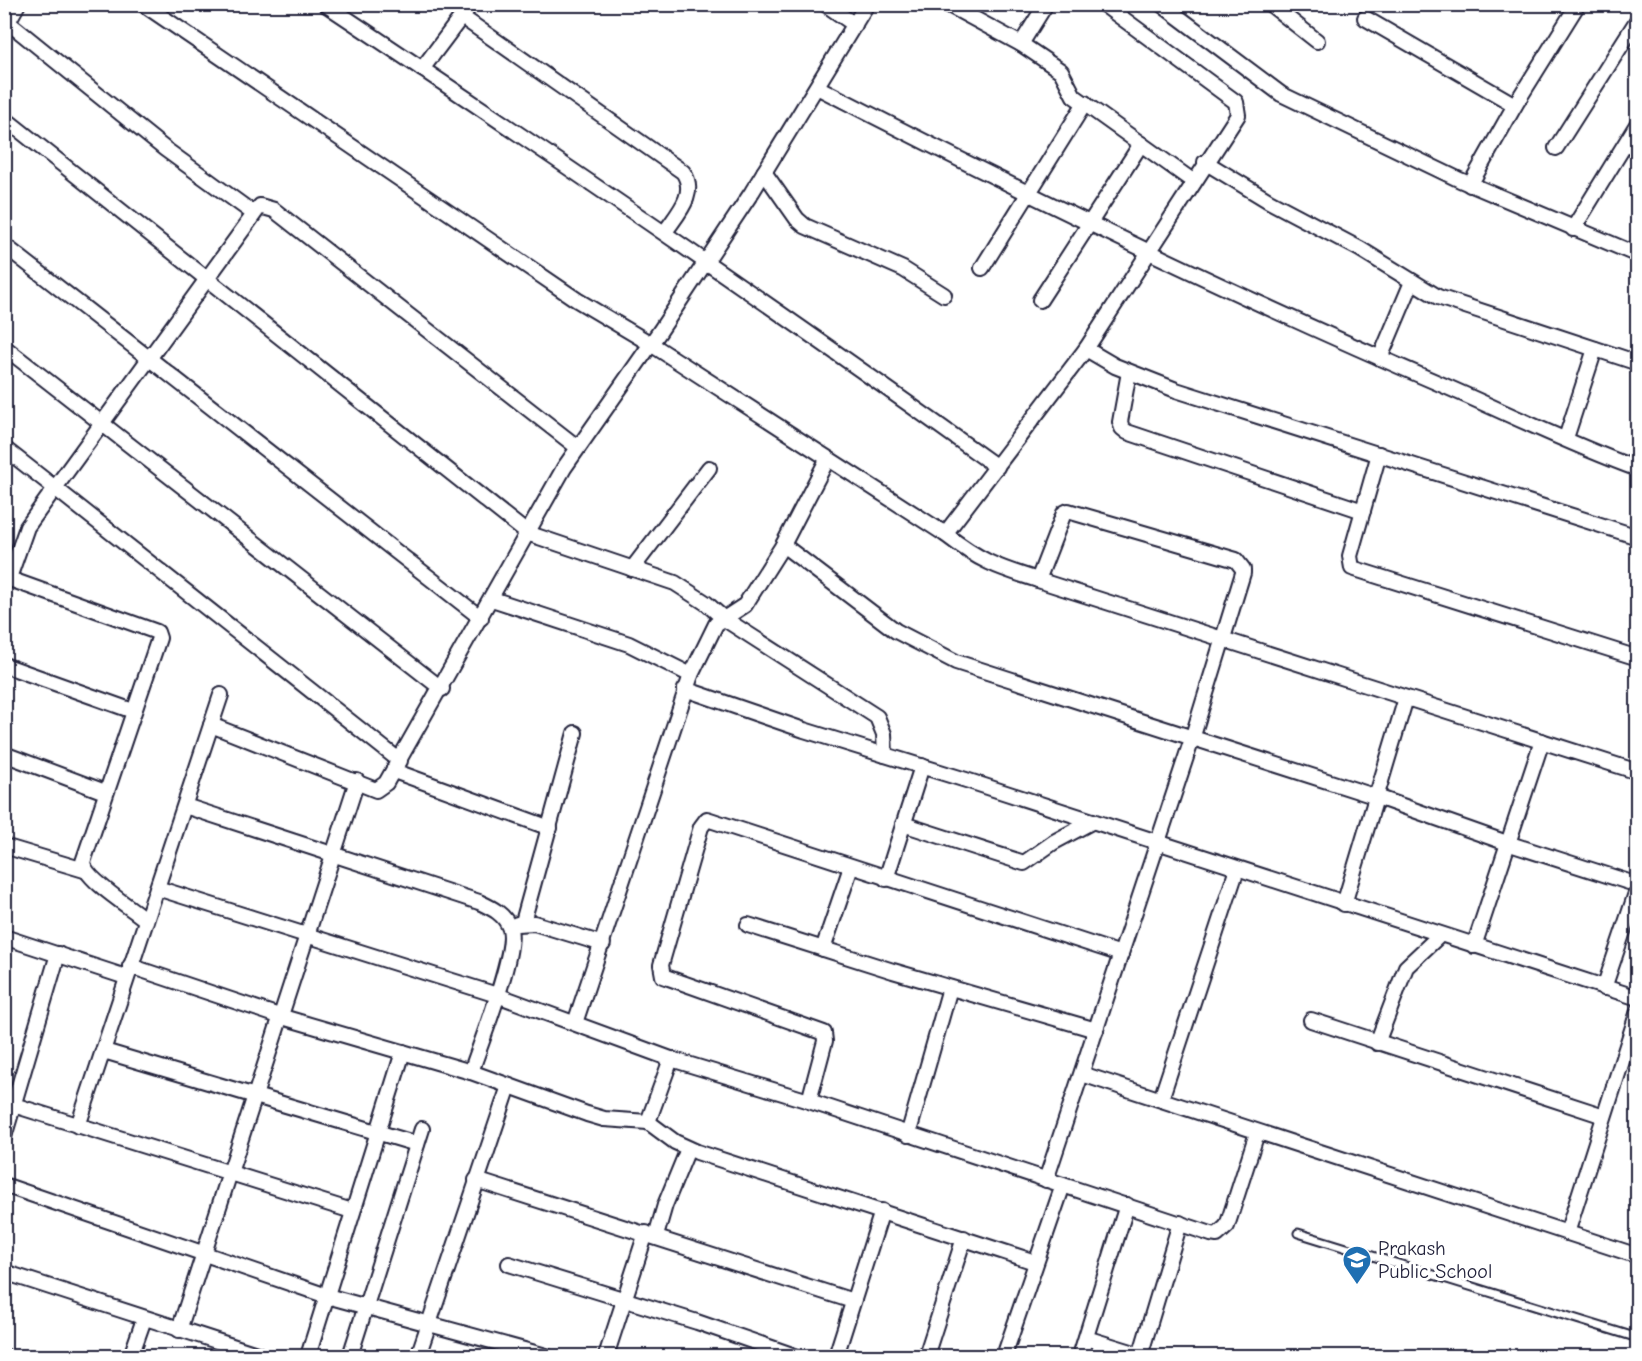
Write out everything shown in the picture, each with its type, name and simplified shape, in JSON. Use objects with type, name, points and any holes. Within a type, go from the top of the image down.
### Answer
[{"type":"street","points":[[18,4],[6,21],[165,149],[253,213]]},
{"type":"street","points":[[143,4],[577,300],[651,344],[827,460],[945,534],[984,562],[1638,772]]},
{"type":"street","points":[[325,4],[665,232],[997,467]]},
{"type":"street","points":[[422,69],[471,4]]},
{"type":"street","points":[[825,4],[855,25]]},
{"type":"street","points":[[211,725],[380,789],[397,766],[442,689],[577,447],[707,261],[867,4]]},
{"type":"street","points":[[947,4],[1021,44],[1061,71],[1066,76],[1070,91],[1194,182]]},
{"type":"street","points":[[1021,44],[1046,4]]},
{"type":"street","points":[[945,534],[1086,349],[1205,162],[1238,115],[1236,102],[1103,4]]},
{"type":"street","points":[[1161,4],[1281,94],[1470,184],[1573,230],[1638,255]]},
{"type":"street","points":[[1270,4],[1317,41]]},
{"type":"street","points":[[1470,184],[1572,6]]},
{"type":"street","points":[[462,17],[683,172],[689,180],[688,197],[665,232]]},
{"type":"street","points":[[1365,18],[1515,105]]},
{"type":"street","points":[[1556,148],[1638,18]]},
{"type":"street","points":[[817,87],[1029,195],[1149,252],[1380,358],[1638,469]]},
{"type":"street","points":[[982,268],[1085,103]]},
{"type":"street","points":[[4,118],[209,278],[527,533],[675,583],[706,603],[723,618],[877,717],[884,734],[885,755]]},
{"type":"street","points":[[1573,230],[1638,123]]},
{"type":"street","points":[[1040,300],[1141,144]]},
{"type":"street","points":[[1205,162],[1269,201],[1381,261],[1412,282],[1456,304],[1638,363]]},
{"type":"street","points":[[764,172],[797,219],[805,226],[903,269],[944,295]]},
{"type":"street","points":[[84,870],[83,862],[105,792],[159,638],[157,632],[7,578],[27,527],[150,361],[260,206],[274,210],[577,447]]},
{"type":"street","points":[[4,245],[482,618]]},
{"type":"street","points":[[1380,358],[1412,282]]},
{"type":"street","points":[[4,346],[442,689]]},
{"type":"street","points":[[1086,349],[1129,372],[1176,390],[1638,537]]},
{"type":"street","points":[[1566,438],[1595,349]]},
{"type":"street","points":[[1129,372],[1120,422],[1122,428],[1127,432],[1363,511]]},
{"type":"street","points":[[4,448],[397,766],[550,828]]},
{"type":"street","points":[[1379,454],[1350,556],[1352,568],[1638,658]]},
{"type":"street","points":[[575,1023],[691,675],[711,633],[723,618],[739,612],[745,605],[783,545],[827,460]]},
{"type":"street","points":[[632,569],[709,468]]},
{"type":"street","points":[[1038,580],[1064,513],[1068,511],[1236,560],[1241,564],[1243,573],[1192,739],[1156,841],[1046,1180]]},
{"type":"street","points":[[783,545],[896,631],[956,662],[1377,797],[1638,886],[1604,988]]},
{"type":"street","points":[[492,599],[629,644],[691,675]]},
{"type":"street","points":[[4,665],[133,711]]},
{"type":"street","points":[[685,689],[1638,998]]},
{"type":"street","points":[[78,1126],[221,695]]},
{"type":"street","points":[[1344,904],[1406,698]]},
{"type":"street","points":[[523,922],[575,733]]},
{"type":"street","points":[[1474,946],[1542,741]]},
{"type":"street","points":[[4,754],[105,792]]},
{"type":"street","points":[[886,879],[922,766]]},
{"type":"street","points":[[179,1330],[357,781]]},
{"type":"street","points":[[185,806],[479,902],[501,914],[509,927],[511,941],[497,995],[471,1072]]},
{"type":"street","points":[[808,1101],[825,1041],[824,1033],[663,976],[661,964],[701,827],[707,819],[1120,954]]},
{"type":"street","points":[[903,824],[1024,864],[1054,842],[1093,821]]},
{"type":"street","points":[[4,846],[84,870],[146,920]]},
{"type":"street","points":[[822,949],[851,867]]},
{"type":"street","points":[[1161,1099],[1237,869]]},
{"type":"street","points":[[157,888],[497,995],[671,1059],[808,1101],[1211,1234],[1223,1232],[1257,1132]]},
{"type":"street","points":[[509,927],[523,922],[544,925],[603,944]]},
{"type":"street","points":[[748,925],[950,988],[1096,1030]]},
{"type":"street","points":[[1377,1043],[1406,966],[1440,935]]},
{"type":"street","points":[[4,937],[471,1072],[604,1119],[648,1122],[688,1149],[1035,1262]]},
{"type":"street","points":[[4,1137],[9,1103],[58,954]]},
{"type":"street","points":[[908,1135],[950,988]]},
{"type":"street","points":[[1567,1233],[1638,1011]]},
{"type":"street","points":[[1311,1020],[1604,1116]]},
{"type":"street","points":[[104,1051],[417,1144]]},
{"type":"street","points":[[308,1356],[403,1052]]},
{"type":"street","points":[[648,1122],[671,1059]]},
{"type":"street","points":[[1082,1074],[1638,1256]]},
{"type":"street","points":[[418,1356],[509,1086]]},
{"type":"street","points":[[9,1103],[352,1211]]},
{"type":"street","points":[[350,1356],[422,1129]]},
{"type":"street","points":[[606,1356],[624,1300],[688,1149]]},
{"type":"street","points":[[476,1180],[854,1301]]},
{"type":"street","points":[[4,1185],[327,1296],[546,1356]]},
{"type":"street","points":[[1004,1356],[1063,1185]]},
{"type":"street","points":[[1080,1356],[1127,1205]]},
{"type":"street","points":[[836,1356],[882,1211]]},
{"type":"street","points":[[1086,1338],[1140,1356],[1180,1223]]},
{"type":"street","points":[[926,1356],[964,1238]]},
{"type":"street","points":[[509,1264],[795,1356]]},
{"type":"street","points":[[4,1272],[179,1330],[235,1352],[263,1356]]},
{"type":"street","points":[[131,1356],[144,1319]]},
{"type":"lane","points":[[1298,1233],[1638,1338]]},
{"type":"place","name":"Prakash Public School","points":[[1357,1286]]}]
